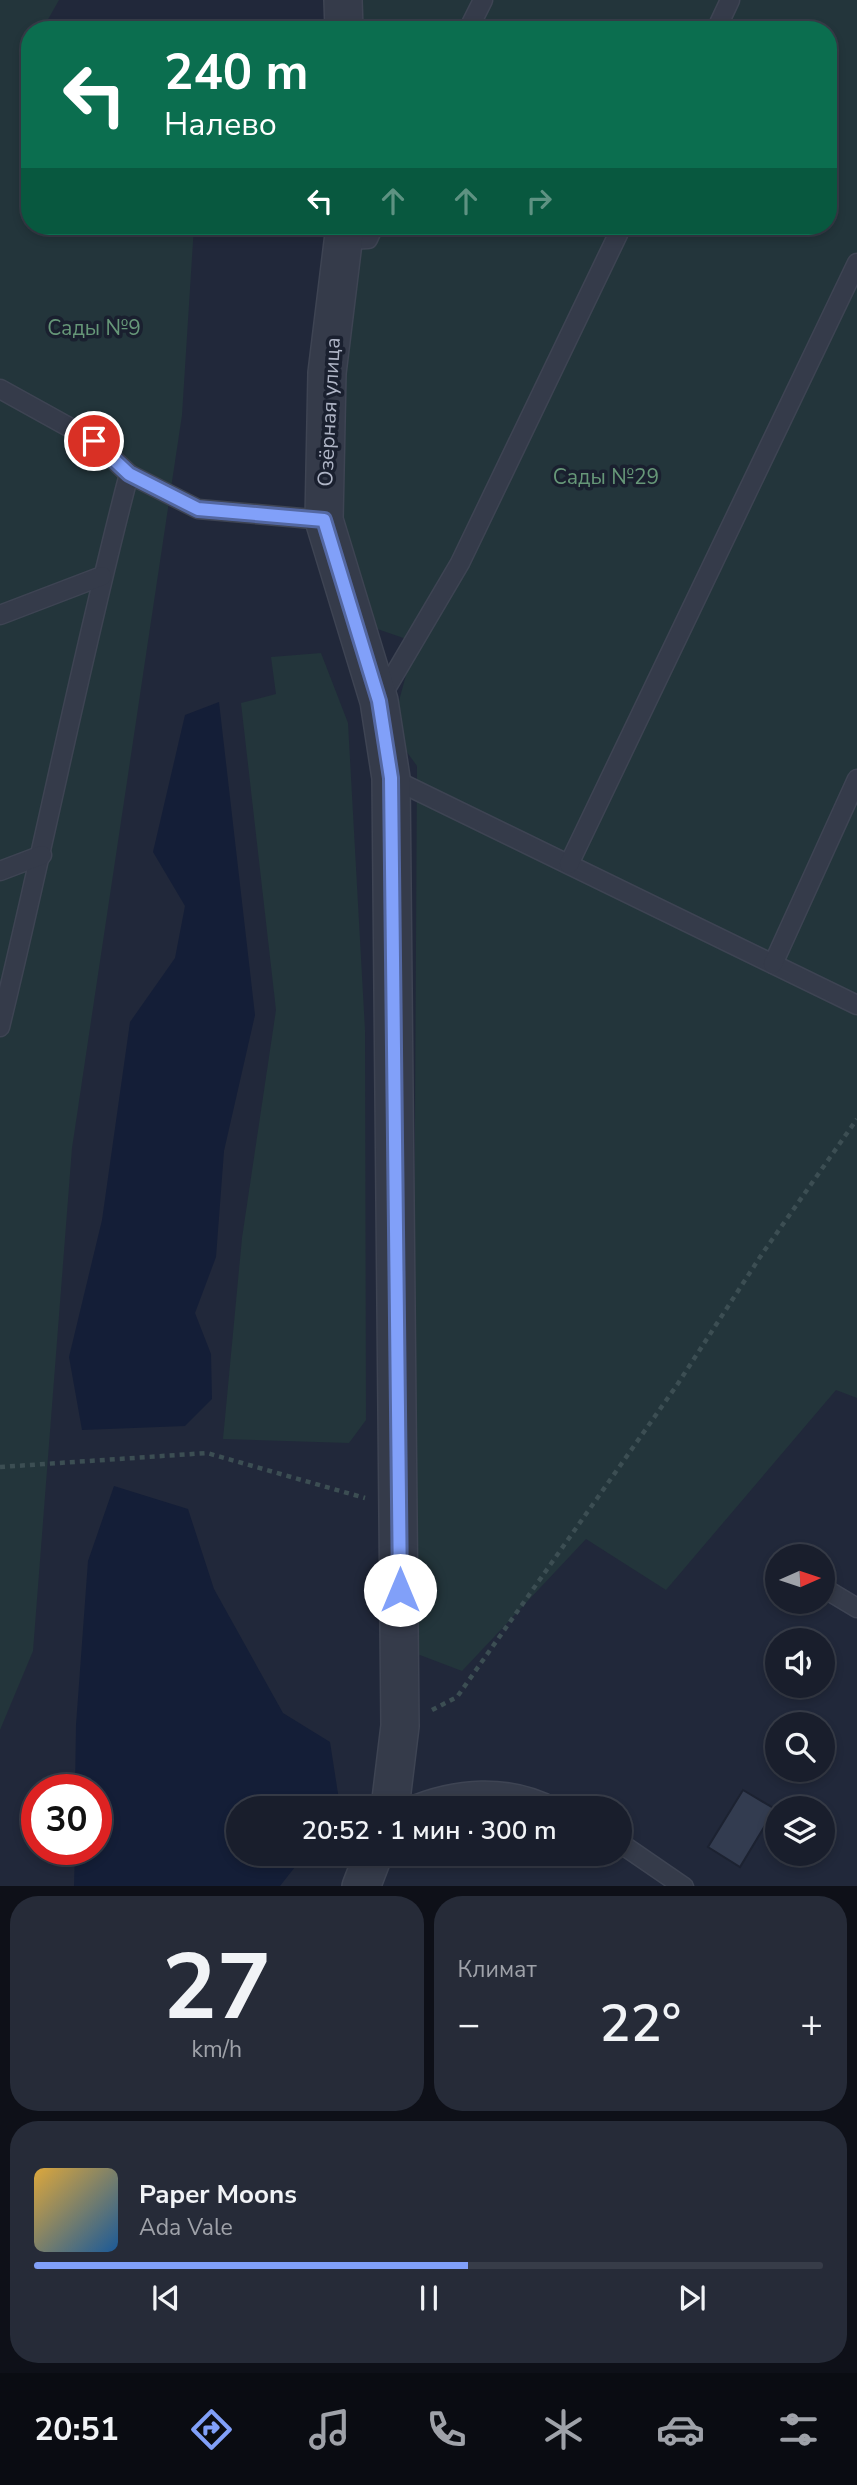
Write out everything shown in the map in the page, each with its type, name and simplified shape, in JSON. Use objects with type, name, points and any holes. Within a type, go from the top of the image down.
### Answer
[{"type":"street","points":[[343,0],[344,21]]},
{"type":"street","name":"Озёрная улица","points":[[354,235],[327,373],[324,520],[379,701],[391,778],[400,1508],[400,1726],[391,1796]]},
{"type":"street","points":[[361,1886],[368,1866]]},
{"type":"lane","points":[[472,21],[482,0]]},
{"type":"lane","points":[[720,21],[730,0]]},
{"type":"lane","points":[[379,701],[460,564],[618,235]]},
{"type":"lane","points":[[569,864],[857,263]]},
{"type":"lane","points":[[0,389],[94,441],[129,474],[198,509],[324,520]]},
{"type":"lane","points":[[0,1027],[42,855],[102,576],[129,474]]},
{"type":"lane","points":[[0,615],[102,576]]},
{"type":"lane","points":[[391,778],[857,1005]]},
{"type":"lane","points":[[774,964],[857,779]]},
{"type":"lane","points":[[0,871],[42,855]]},
{"type":"lane","points":[[835,1595],[857,1608]]},
{"type":"lane","points":[[434,1796],[492,1789],[515,1796]]},
{"type":"lane","points":[[632,1851],[684,1886]]},
{"type":"path","points":[[400,1726],[457,1697],[677,1385],[762,1254],[857,1119]]},
{"type":"path","points":[[0,1467],[207,1453],[400,1508]]},
{"type":"green space","name":"Сады №9","points":[[0,0],[59,0],[47,21],[21,21],[21,235],[193,235],[182,415],[72,1148],[33,1651],[0,1730]]},
{"type":"green space","name":"Сады №29","points":[[347,0],[857,0],[857,1398],[836,1390],[666,1590],[586,1539],[462,1671],[412,1652],[417,766],[391,730],[415,642],[357,622],[334,500],[353,235],[837,235],[837,21],[348,21]]},
{"type":"green space","points":[[321,653],[348,723],[365,1030],[366,1420],[349,1443],[223,1439],[242,1238],[276,1010],[241,703],[276,694],[271,657]]},
{"type":"water","points":[[219,702],[255,1015],[224,1151],[216,1257],[195,1313],[211,1354],[212,1399],[185,1426],[82,1430],[69,1357],[102,1220],[130,1022],[175,958],[185,906],[153,852],[185,715]]},
{"type":"water","points":[[114,1486],[188,1509],[214,1589],[283,1713],[330,1742],[338,1796],[226,1796],[226,1866],[296,1866],[280,1886],[74,1886],[75,1865],[112,1865],[112,1774],[75,1774],[76,1725],[88,1561]]},
{"type":"building","points":[[743,1790],[765,1803],[765,1826],[740,1867],[708,1847]]},
{"type":"route","points":[[94,441],[129,474],[198,509],[324,520],[379,701],[391,778],[400,1590]]}]
